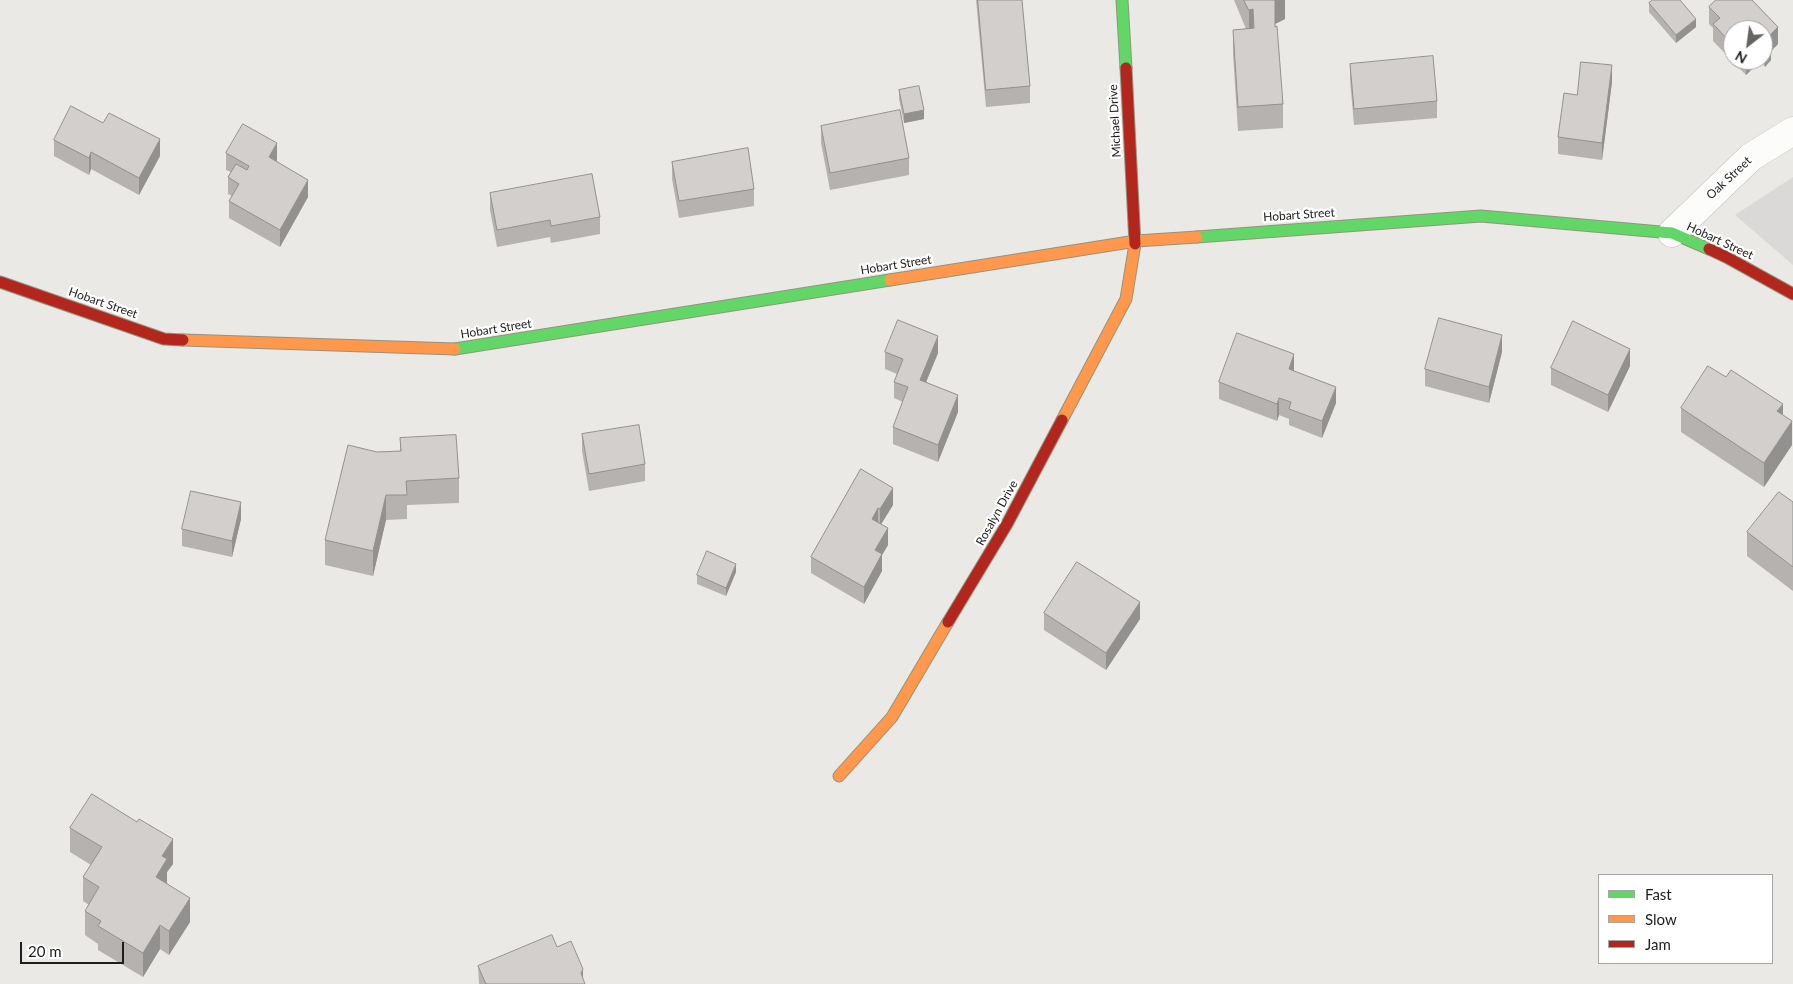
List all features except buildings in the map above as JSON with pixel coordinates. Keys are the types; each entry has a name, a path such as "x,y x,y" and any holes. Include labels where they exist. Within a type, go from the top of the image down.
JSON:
{"street":[{"name":"Michael Drive","path":"1122,0 1136,241"},
{"name":"Oak Street","path":"1672,233 1751,157 1793,131"},
{"name":"Hobart Street","path":"0,282 164,339 459,349 1136,241 1481,216 1672,233 1728,258 1793,294"},
{"name":"Rosalyn Drive","path":"839,776 892,717 1007,524 1126,299 1136,241"}],"shaded area":[{"path":"1793,177 1793,265 1735,215"}],"traffic: fast":[{"path":"1122,0 1126,68"},
{"path":"1197,237 1481,216 1672,233 1709,249"},
{"path":"455,349 890,280"}],"traffic: slow":[{"path":"890,280 1136,241 1197,237"},
{"path":"1062,420 1126,299 1135,244"},
{"path":"183,340 455,349"},
{"path":"839,776 892,717 948,622"}],"traffic: jam":[{"path":"1126,68 1135,244"},
{"path":"1709,249 1793,294"},
{"path":"0,282 164,339 183,340"},
{"path":"948,622 1007,524 1062,420"}]}
